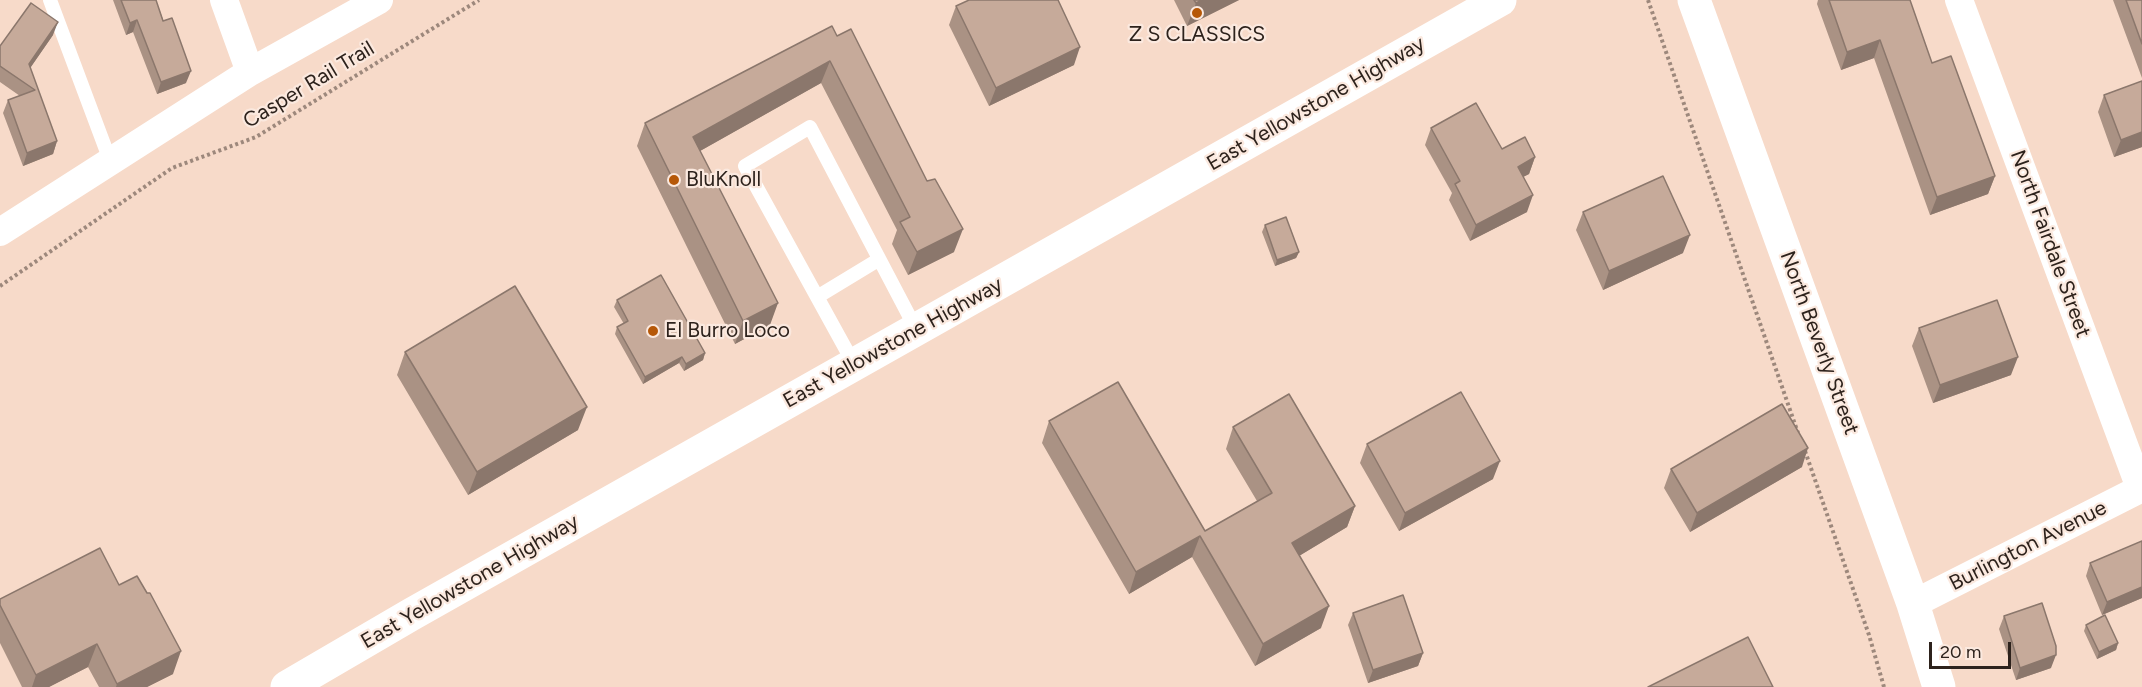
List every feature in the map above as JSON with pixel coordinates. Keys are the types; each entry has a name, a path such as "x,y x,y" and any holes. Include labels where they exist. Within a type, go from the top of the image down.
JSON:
{"main road":[{"name":"North Beverly Street","path":"1694,0 1913,604 1939,687"},
{"name":"East Yellowstone Highway","path":"287,687 412,614 917,330 1479,5"}],"street":[{"path":"224,0 250,72"},
{"path":"0,232 250,72 379,0"},
{"name":"North Fairdale Street","path":"1959,0 2141,488"},
{"name":"Burlington Avenue","path":"1913,604 2141,488"}],"lane":[{"path":"50,0 111,163"},
{"path":"854,364 745,166 810,127 878,260 917,330"},
{"path":"817,297 878,260"}],"path":[{"name":"Casper Rail Trail","path":"0,286 172,168 256,137 479,0"},
{"path":"1648,0 1799,435"},
{"path":"1803,446 1869,635 1884,687"}],"building":[{"path":"121,0 156,0 163,21 172,18 191,71 161,82 137,20 130,23"},
{"path":"969,0 1058,0 1080,47 996,88 956,6"},
{"path":"1829,0 1910,0 1932,63 1951,56 1995,176 1937,197 1880,40 1847,52"},
{"path":"2126,0 2142,0 2142,44"},
{"path":"31,3 58,22 29,64 57,141 27,153 8,100 35,90 0,66 0,46"},
{"path":"832,26 837,36 851,29 927,181 935,179 963,229 917,252 900,222 910,217 830,61 693,137 778,303 743,321 645,123"},
{"path":"2142,81 2142,132 2121,140 2104,95"},
{"path":"1476,103 1502,149 1525,137 1535,157 1518,167 1533,195 1476,225 1455,184 1460,181 1431,128"},
{"path":"1663,176 1690,235 1609,271 1583,212"},
{"path":"1286,217 1299,252 1277,260 1265,225"},
{"name":"El Burro Loco","path":"661,275 705,353 686,364 682,357 645,377 617,327 628,321 617,300"},
{"path":"515,286 587,407 477,472 405,352"},
{"path":"1997,300 2018,357 1940,385 1919,328"},
{"path":"1118,382 1205,531 1272,493 1233,427 1289,394 1355,506 1292,543 1329,606 1263,644 1200,536 1136,572 1049,421"},
{"path":"1461,392 1500,461 1405,513 1367,444"},
{"path":"1782,404 1808,448 1697,513 1671,469"},
{"path":"2142,541 2142,587 2107,602 2090,563"},
{"path":"100,548 119,585 137,576 147,593 150,593 181,651 117,684 97,644 36,675 0,605 0,599"},
{"path":"1403,595 1423,653 1373,670 1353,613"},
{"path":"2042,603 2056,646 2056,655 2020,668 2004,616"},
{"path":"2105,615 2118,643 2099,652 2086,625"},
{"path":"1748,637 1773,687 1648,687"}],"place":[{"name":"Z S CLASSICS","path":"1197,13"},
{"name":"BluKnoll","path":"674,180"},
{"name":"El Burro Loco","path":"653,331"}]}
